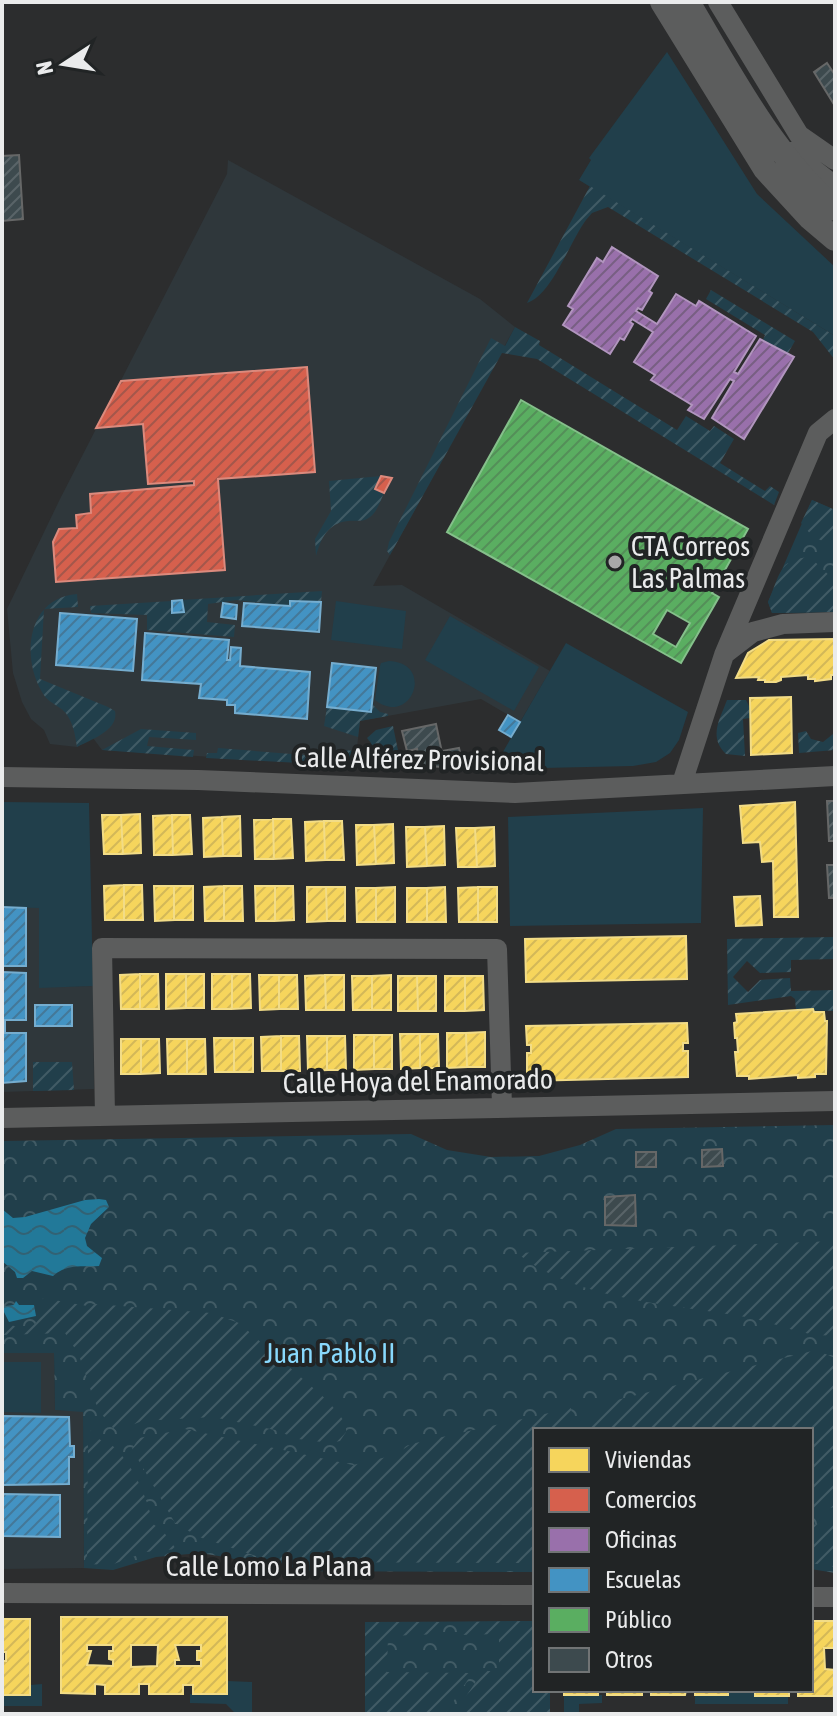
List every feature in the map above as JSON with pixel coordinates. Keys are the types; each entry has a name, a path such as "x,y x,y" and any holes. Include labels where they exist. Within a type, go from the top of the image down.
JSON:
{"street":[{"path":"662,2 765,169 809,217 835,239"},
{"path":"688,2 773,137 819,196 835,209"},
{"path":"718,2 799,135 835,160"},
{"path":"773,137 835,186"},
{"path":"682,783 724,655 818,433 835,419"},
{"path":"724,655 753,632 783,624 835,622"},
{"name":"Calle Alférez Provisional","path":"2,777 198,780 515,793 835,776"},
{"path":"105,1116 102,948 497,949 502,1106"},
{"name":"Calle Hoya del Enamorado","path":"2,1118 835,1101"},
{"name":"Calle Lomo La Plana","path":"2,1593 533,1595"},
{"path":"813,1597 835,1597"}],"shaded area":[{"path":"228,160 480,299 515,327 373,586 402,585 550,671 520,722 481,699 360,721 355,766 102,750 93,738 77,747 50,744 44,730 31,719 22,702 13,673 7,609 227,174"},
{"path":"2,854 40,854 39,987 93,986 94,1089 2,1092"},
{"path":"54,1352 55,1410 83,1411 84,1568 2,1569 2,1353"}],"green space":[{"path":"667,52 757,194 835,267 835,336 579,180 591,160 589,158"},
{"path":"590,186 835,336 835,360 813,332 608,207 592,213 586,220 545,290 527,303"},
{"path":"711,290 795,341 788,353 763,340 765,335 706,299"},
{"path":"515,327 677,430 686,416 710,431 714,426 734,439 720,463 765,491 770,486 779,492 774,505 537,359 502,353 390,555 387,551 389,542 491,338 505,346"},
{"path":"381,476 375,489 384,493 373,515 365,520 341,522 330,528 316,556 315,539 331,511 329,481"},
{"path":"812,500 835,510 835,612 772,613 768,602"},
{"path":"812,500 835,510 835,531 830,544 813,537 801,523"},
{"path":"810,557 835,581 835,612 772,613 768,602 782,570 792,561"},
{"path":"322,591 321,602 291,601 290,606 237,600 208,604 207,622 235,625 234,637 147,630 147,615 91,613 90,606 172,601 172,612 183,612 182,600"},
{"path":"77,594 78,607 45,609 60,598"},
{"path":"336,601 406,611 402,649 331,640"},
{"path":"44,611 40,679 115,711 109,729 77,747 70,720 44,695 35,678 31,647 33,631"},
{"path":"450,616 539,667 514,711 425,660"},
{"path":"566,643 688,712 679,740 670,753 656,762 633,766 493,769"},
{"path":"381,663 403,664 412,672 415,682 408,700 399,706 388,706 375,700"},
{"path":"727,700 746,700 749,706 750,718 743,719 745,756 726,754 718,741 717,728"},
{"path":"372,704 388,716 360,721 358,737 324,726 327,707 371,712"},
{"path":"835,717 835,750 799,753 798,733 806,731 811,739 823,742 833,734"},
{"path":"393,726 401,765 374,764 371,743 367,738 376,730"},
{"path":"141,729 196,733 196,740 149,737 147,746 194,750 193,757 102,750"},
{"path":"218,748 341,758 342,750 356,751 355,766 206,758 207,753 217,753"},
{"path":"2,802 89,803 93,986 39,988 39,908 2,907"},
{"path":"703,808 701,923 510,926 508,817"},
{"path":"835,937 835,959 791,960 791,972 760,973 747,961 733,977 748,992 760,980 790,978 791,991 835,990 835,1011 796,1010 795,999 791,996 728,1005 727,939"},
{"path":"33,1062 72,1062 74,1090 33,1091"},
{"name":"Juan Pablo II","path":"835,1125 835,1573 813,1569 813,1428 533,1428 533,1572 266,1571 231,1558 200,1553 156,1557 113,1570 84,1568 83,1412 55,1410 54,1353 2,1353 2,1141 411,1134 447,1150 491,1157 539,1156 580,1145 616,1129"},
{"path":"835,1241 835,1335 814,1334 751,1318 628,1299 568,1282 517,1253"},
{"path":"43,1298 87,1306 95,1304 211,1313 239,1323 328,1401 346,1424 346,1432 340,1441 330,1443 298,1439 275,1430 213,1417 142,1421 117,1431 102,1415 79,1357 65,1333 2,1335 2,1316 20,1328 30,1327 38,1320"},
{"path":"816,1350 835,1358 835,1507 813,1511 813,1428 583,1428 601,1404"},
{"path":"2,1362 41,1362 41,1413 2,1412"},
{"path":"571,1408 572,1417 566,1428 533,1428 533,1563 274,1562 199,1537 175,1523 132,1449 139,1438 185,1429 353,1465 395,1455 411,1444"},
{"path":"91,1430 113,1446 129,1465 144,1494 153,1524 163,1531 176,1549 146,1552 111,1565 87,1564 88,1444"},
{"path":"835,1521 835,1567 813,1563 813,1525"},
{"path":"533,1621 533,1692 550,1692 550,1714 365,1714 365,1622"},
{"path":"533,1621 533,1692 550,1692 550,1714 454,1714 483,1671 499,1671 499,1634 461,1635 461,1622"},
{"path":"365,1622 443,1622 442,1634 388,1636 387,1672 469,1673 469,1678 445,1714 365,1714"},
{"path":"227,1681 252,1682 252,1714 236,1714 226,1704 190,1703 190,1694 227,1694"},
{"path":"42,1684 42,1706 2,1706 2,1695 29,1695 30,1685"},
{"path":"728,1692 767,1692 788,1696 788,1704 695,1704 695,1695 728,1695"},
{"path":"564,1695 602,1695 602,1703 579,1704 579,1714 564,1714"}],"water":[{"path":"99,1199 106,1200 109,1207 91,1224 85,1238 87,1246 102,1258 99,1266 69,1267 53,1276 32,1271 23,1278 17,1278 15,1272 2,1261 2,1209 13,1218 25,1217"},
{"path":"16,1301 19,1305 34,1305 36,1316 9,1322 3,1310"}],"building: Viviendas":[{"path":"835,639 835,675 831,675 831,679 815,681 808,679 808,675 781,677 776,682 758,680 759,677 736,678 748,653 769,640"},
{"path":"791,697 792,753 751,755 750,698"},
{"path":"795,802 798,917 774,917 773,861 762,862 760,842 743,843 740,806"},
{"path":"140,814 141,853 123,854 121,815"},
{"path":"102,815 121,815 123,854 104,854"},
{"path":"172,815 173,855 154,855 153,816"},
{"path":"172,815 190,815 192,854 173,855"},
{"path":"240,816 241,856 223,856 222,817"},
{"path":"222,817 223,856 204,857 203,818"},
{"path":"273,819 291,819 293,858 274,859"},
{"path":"273,819 274,859 255,859 254,820"},
{"path":"324,821 342,821 344,860 325,860"},
{"path":"324,821 325,860 306,861 305,822"},
{"path":"393,824 394,863 376,864 374,825"},
{"path":"356,825 374,825 376,864 357,865"},
{"path":"444,826 445,865 427,866 425,827"},
{"path":"406,827 425,827 427,866 407,867"},
{"path":"494,827 495,866 477,867 475,828"},
{"path":"456,828 475,828 477,867 458,867"},
{"path":"124,885 124,920 105,920 104,886"},
{"path":"124,885 142,885 143,920 124,920"},
{"path":"154,886 174,886 174,920 155,921"},
{"path":"174,886 193,886 193,920 174,920"},
{"path":"224,886 224,921 205,921 204,887"},
{"path":"224,886 242,886 243,921 224,921"},
{"path":"255,886 275,886 275,921 256,921"},
{"path":"275,886 293,886 294,920 275,921"},
{"path":"307,887 326,887 327,921 307,922"},
{"path":"326,887 345,887 345,921 327,921"},
{"path":"395,887 395,922 376,922 376,888"},
{"path":"445,887 446,922 427,922 427,888"},
{"path":"478,887 497,887 497,922 478,922"},
{"path":"478,887 478,922 459,922 458,888"},
{"path":"356,888 376,888 376,922 357,922"},
{"path":"407,888 427,888 427,922 407,922"},
{"path":"760,896 762,925 736,926 734,897"},
{"path":"686,936 687,979 526,982 525,939"},
{"path":"140,974 140,1009 121,1009 120,975"},
{"path":"140,974 158,974 159,1009 140,1009"},
{"path":"166,974 186,974 186,1008 166,1009"},
{"path":"186,974 204,974 204,1008 186,1008"},
{"path":"212,974 232,974 232,1009 212,1009"},
{"path":"232,974 250,974 251,1008 232,1009"},
{"path":"259,975 279,975 279,1009 260,1010"},
{"path":"279,975 297,975 298,1009 279,1009"},
{"path":"325,975 326,1010 306,1010 305,976"},
{"path":"325,975 344,975 344,1010 326,1010"},
{"path":"391,975 391,1010 372,1010 372,976"},
{"path":"352,976 372,976 372,1010 353,1010"},
{"path":"398,976 417,976 418,1011 398,1011"},
{"path":"417,976 436,976 436,1011 418,1011"},
{"path":"445,976 465,976 465,1011 445,1011"},
{"path":"465,976 483,976 484,1010 465,1011"},
{"path":"813,1009 814,1012 824,1012 827,1021 826,1074 798,1078 798,1075 749,1079 749,1076 737,1076 736,1014"},
{"path":"687,1023 688,1043 683,1043 683,1051 688,1051 688,1077 527,1081 527,1053 531,1053 531,1045 527,1045 526,1026"},
{"path":"485,1032 485,1067 467,1067 466,1033"},
{"path":"447,1033 466,1033 467,1067 447,1068"},
{"path":"400,1034 420,1034 420,1068 401,1069"},
{"path":"420,1034 438,1034 439,1068 420,1068"},
{"path":"354,1035 374,1035 374,1069 354,1070"},
{"path":"374,1035 392,1035 392,1069 374,1069"},
{"path":"281,1036 281,1071 262,1071 261,1037"},
{"path":"281,1036 299,1036 300,1071 281,1071"},
{"path":"307,1036 327,1036 327,1070 308,1071"},
{"path":"327,1036 345,1036 346,1070 327,1070"},
{"path":"214,1038 234,1038 234,1072 215,1072"},
{"path":"234,1038 253,1038 253,1072 234,1072"},
{"path":"121,1039 141,1039 141,1074 121,1074"},
{"path":"141,1039 159,1039 160,1073 141,1074"},
{"path":"167,1039 187,1039 187,1074 168,1074"},
{"path":"187,1039 205,1039 206,1074 187,1074"},
{"path":"61,1617 227,1617 227,1694 193,1694 193,1685 183,1685 183,1694 149,1694 149,1684 139,1684 139,1694 105,1694 105,1685 95,1684 95,1694 61,1693","holes":["87,1645 113,1645 113,1651 109,1651 113,1666 87,1665 91,1651 87,1651","131,1645 158,1645 157,1666 131,1667","175,1645 201,1645 201,1651 197,1651 201,1666 175,1666 175,1660 179,1660"]},
{"path":"2,1619 30,1619 30,1695 2,1695 2,1661 6,1661 6,1652 2,1652"},
{"path":"813,1621 835,1621 835,1648 824,1648 825,1669 835,1670 833,1696 798,1696 798,1692 813,1692"},
{"path":"564,1692 598,1692 598,1695 564,1695"},
{"path":"607,1692 642,1692 642,1695 607,1695"},
{"path":"651,1692 686,1692 685,1695 651,1695"},
{"path":"695,1692 728,1692 728,1695 695,1695"},
{"path":"755,1692 789,1692 789,1696 755,1696"}],"building: Comercios":[{"path":"307,367 315,472 218,479 225,570 56,582 53,542 59,529 77,528 76,515 91,513 90,494 194,485 194,481 148,484 143,424 96,428 121,381"},
{"path":"381,476 392,478 384,493 375,489"}],"building: Oficinas":[{"path":"612,247 658,276 642,310 638,308 636,311 657,324 676,294 696,306 699,301 756,336 734,372 738,374 760,339 794,357 744,439 712,418 734,381 730,379 704,419 688,410 692,405 651,380 655,375 634,362 653,332 632,319 630,322 633,324 624,340 620,338 610,354 563,325 573,309 568,306 597,258 603,262"}],"building: Escuelas":[{"path":"182,600 184,612 172,613 172,601"},
{"path":"290,601 321,602 319,632 242,626 244,603 290,606"},
{"path":"223,603 237,605 236,619 221,617"},
{"path":"60,613 137,619 133,671 56,665"},
{"path":"145,633 229,640 227,660 230,660 231,647 241,648 240,666 310,672 307,719 235,713 235,705 227,705 227,700 199,698 201,684 142,680"},
{"path":"332,663 376,668 371,712 327,707"},
{"path":"508,715 520,722 511,737 499,730"},
{"path":"2,907 26,908 26,966 2,966"},
{"path":"2,972 26,973 26,1020 5,1020 5,1033 26,1033 26,1081 2,1083"},
{"path":"35,1005 72,1005 72,1026 35,1026"},
{"path":"2,1416 69,1417 70,1446 74,1446 74,1457 69,1457 69,1484 2,1485"},
{"path":"2,1494 60,1495 60,1537 3,1536"}],"building: Público":[{"name":"CTA Correos Las Palmas","path":"521,400 748,529 712,593 719,597 681,663 447,532","holes":["667,610 690,623 676,647 653,634"]}],"building: Otros":[{"path":"827,63 835,75 835,106 814,72"},
{"path":"19,155 23,219 2,221 2,156"},
{"path":"436,724 445,767 421,766 417,749 407,751 402,731"},
{"path":"459,748 462,761 494,761 496,764 493,769 445,767 442,751"},
{"path":"827,801 835,801 835,841 829,841"},
{"path":"827,865 835,865 835,898 829,898"},
{"path":"722,1149 723,1166 702,1167 702,1150"},
{"path":"636,1152 656,1152 656,1167 636,1167"},
{"path":"635,1195 636,1226 605,1225 605,1197"}],"place":[{"name":"CTA Correos Las Palmas","path":"615,562"}]}
